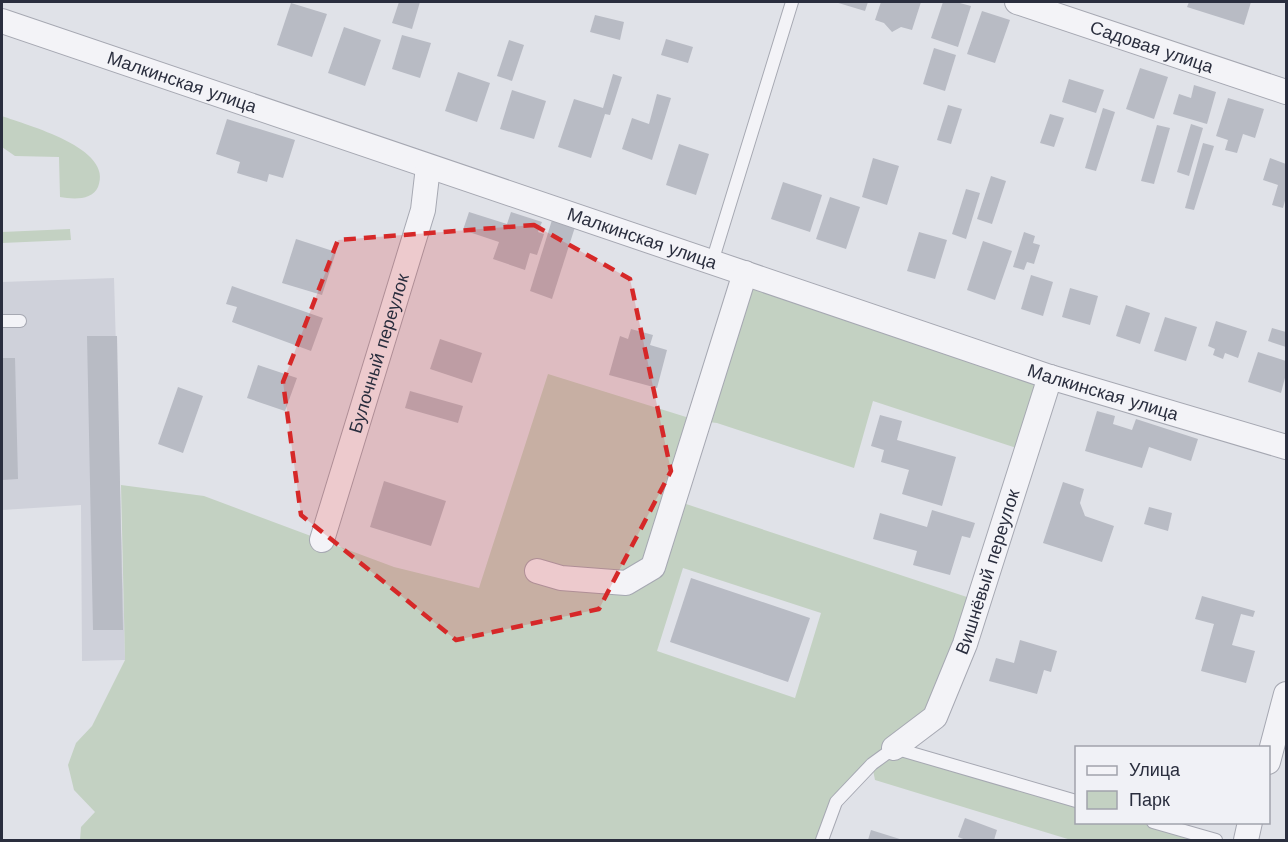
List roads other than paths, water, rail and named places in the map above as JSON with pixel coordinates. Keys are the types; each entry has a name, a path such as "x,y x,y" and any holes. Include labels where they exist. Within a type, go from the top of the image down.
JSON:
{"street":[{"name":"Садовая улица","path":"1017,2 1287,92"},
{"name":"Малкинская улица","path":"2,21 1050,377 1287,447"},
{"name":"Булочный переулок","path":"322,540 423,210 428,167"},
{"path":"537,571 561,578 626,583 653,567 745,273"},
{"name":"Вишнёвый переулок","path":"894,748 935,717 965,644 1050,377"},
{"path":"1270,758 1287,694"},
{"path":"1245,840 1249,824"}],"lane":[{"path":"712,262 792,2"},
{"path":"2,321 20,321"},
{"path":"822,840 836,802 872,764 894,748 1075,800"},
{"path":"1160,824 1216,840"}]}
